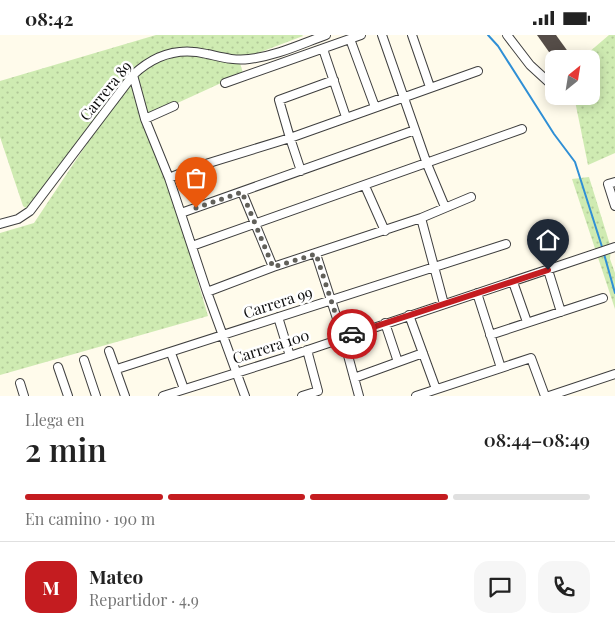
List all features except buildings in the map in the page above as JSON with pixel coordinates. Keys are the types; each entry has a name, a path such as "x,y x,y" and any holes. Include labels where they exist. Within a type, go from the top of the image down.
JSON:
{"street":[{"name":"Carrera 89","path":"0,224 18,219 30,211 133,75 154,59 166,53 181,50 238,60 266,57 326,35"},
{"path":"225,83 361,35"},
{"path":"382,35 427,164 445,207"},
{"path":"412,35 430,87"},
{"path":"507,35 530,65 545,79"},
{"path":"350,39 375,107"},
{"path":"323,49 346,117"},
{"path":"169,178 196,167 290,138 478,71"},
{"path":"133,75 145,119 169,178 207,293 246,396"},
{"path":"302,171 279,100 334,80"},
{"path":"145,119 174,106"},
{"path":"192,246 522,129"},
{"path":"181,213 415,130"},
{"path":"615,182 608,184 615,205"},
{"path":"365,186 385,231"},
{"path":"242,192 273,267"},
{"path":"207,293 273,267 385,231 471,197"},
{"path":"420,218 444,304"},
{"name":"Carrera 99","path":"117,369 506,244"},
{"name":"Carrera 100","path":"162,396 290,356 613,248"},
{"path":"316,254 343,337 359,396"},
{"path":"548,270 561,312"},
{"path":"512,281 527,322"},
{"path":"477,293 501,368"},
{"path":"490,335 603,298"},
{"path":"409,315 436,389"},
{"path":"278,317 290,356"},
{"path":"385,323 398,362"},
{"path":"302,396 318,391 307,350"},
{"path":"109,351 117,369 125,396"},
{"path":"171,353 184,389"},
{"path":"354,378 423,353"},
{"path":"417,396 531,359 544,396"},
{"path":"84,360 96,396"},
{"path":"58,367 68,396"},
{"path":"550,396 615,374"},
{"path":"20,383 24,396"}],"green space":[{"path":"156,35 303,36 239,60 243,73 149,116 208,316 0,375 0,233 34,223 120,94 30,211 23,206 0,137 0,81"},
{"path":"609,35 615,35 615,153 588,165 576,105 600,105 600,50 592,50"},
{"path":"589,177 611,248 610,259 615,273 615,309 572,179"}],"waterway":[{"path":"488,35 498,46 554,134 575,162 603,250"},
{"path":"604,254 615,293"}],"way so far":[{"path":"196,208 242,192 273,267 316,254 343,337 352,334"}],"route":[{"path":"352,334 548,270"}]}
